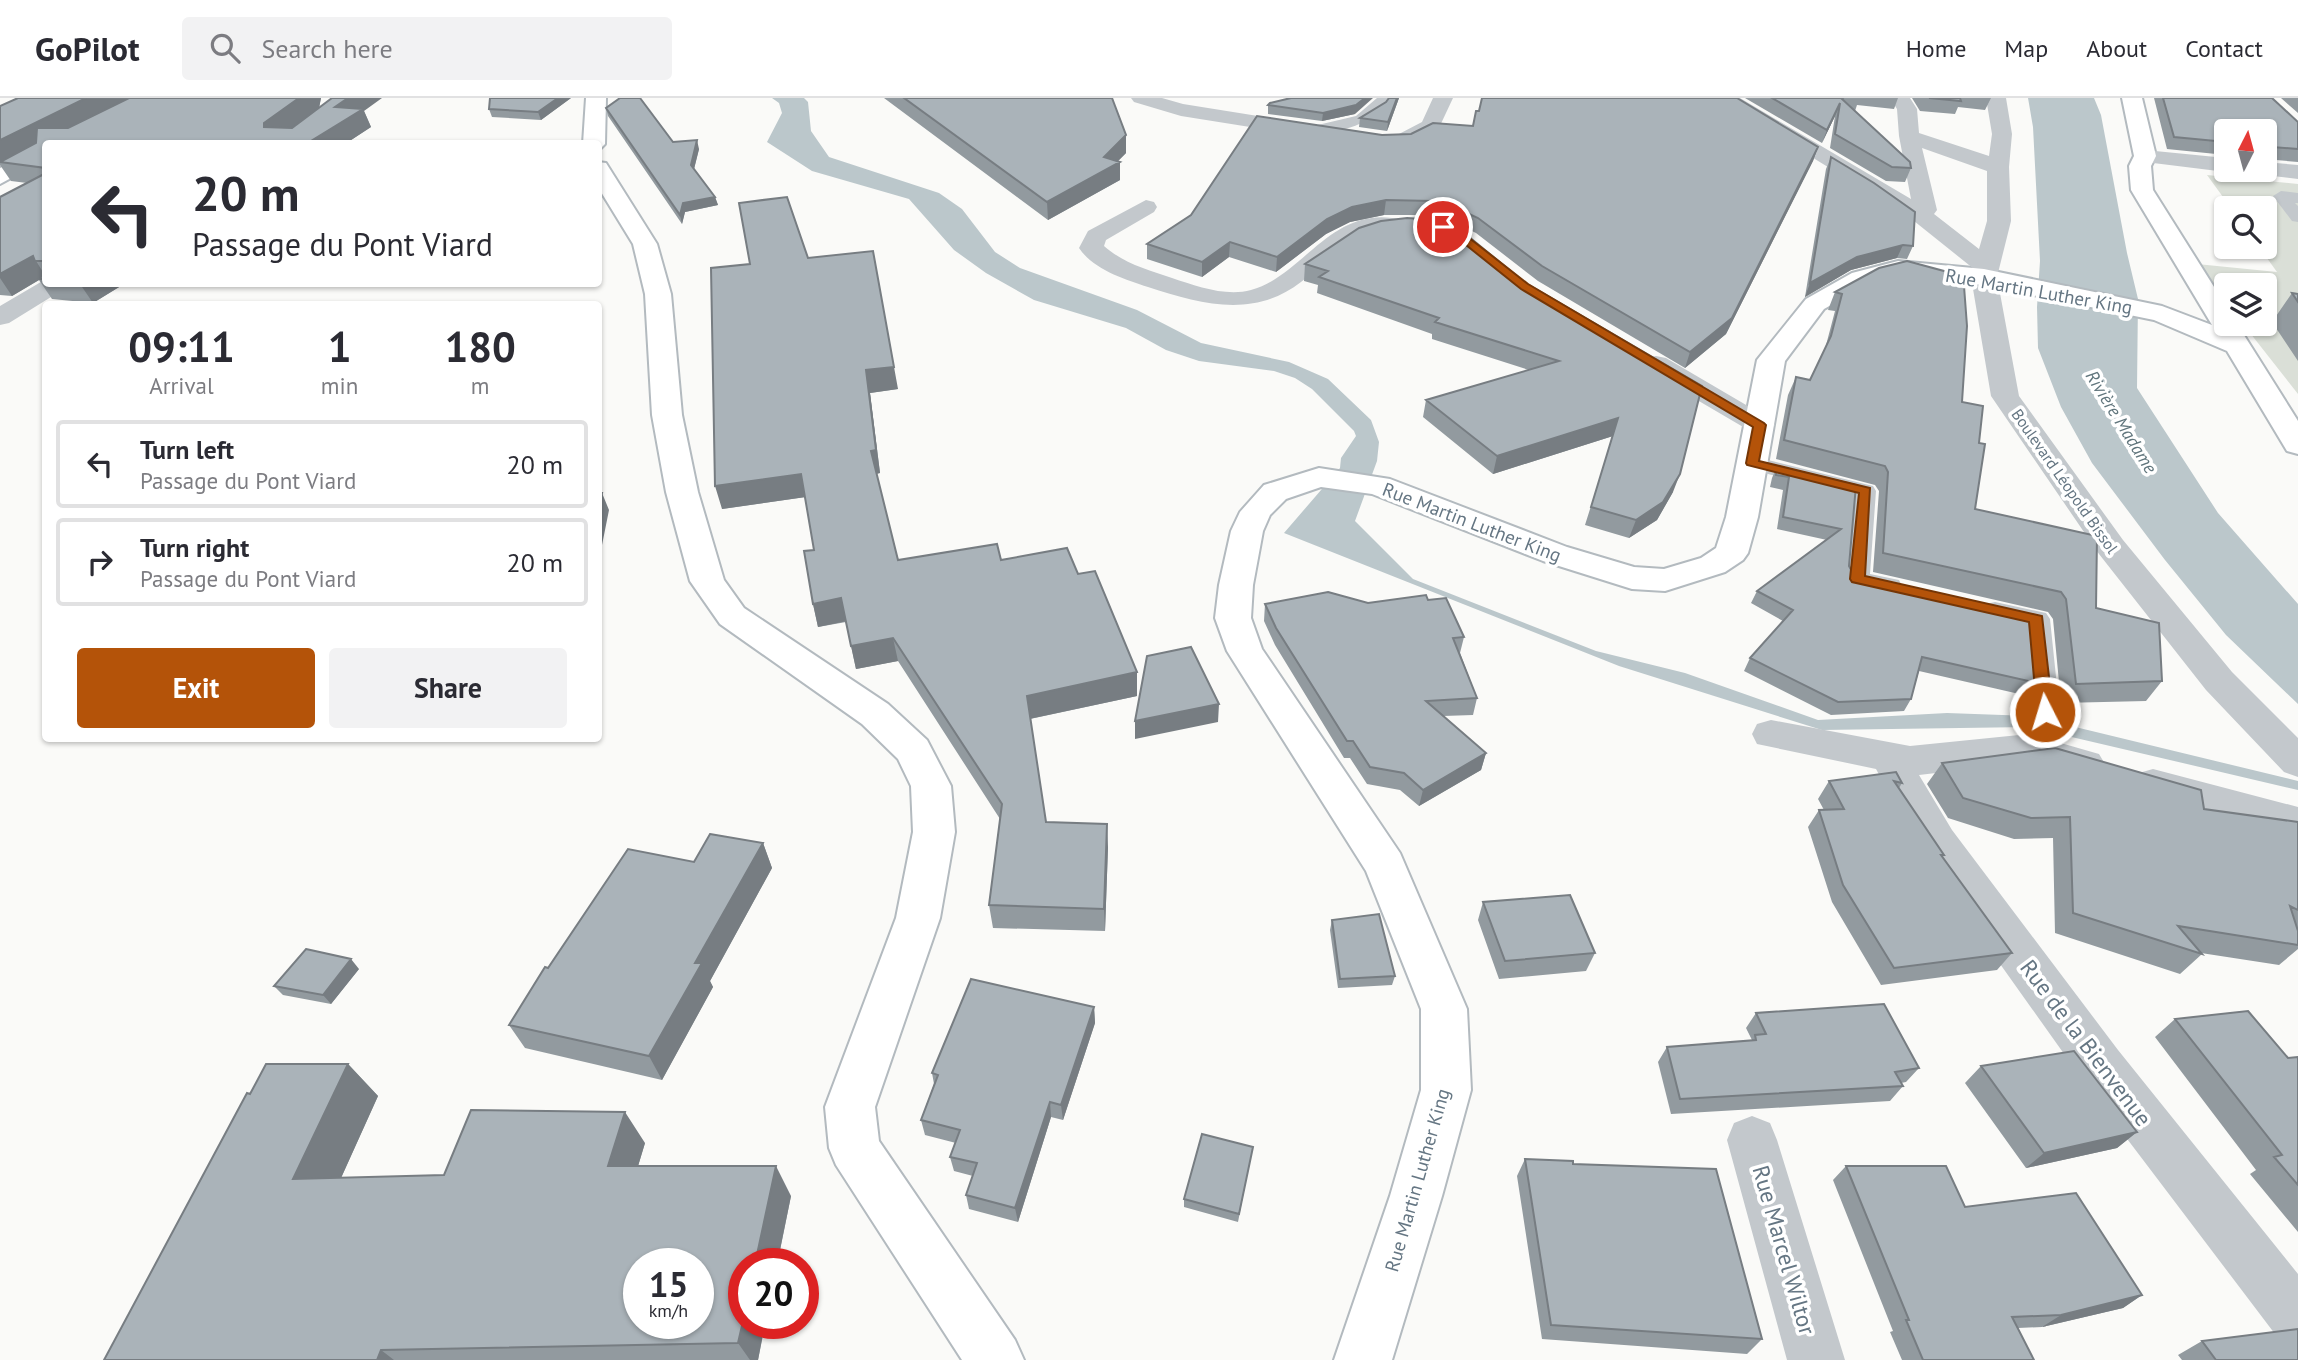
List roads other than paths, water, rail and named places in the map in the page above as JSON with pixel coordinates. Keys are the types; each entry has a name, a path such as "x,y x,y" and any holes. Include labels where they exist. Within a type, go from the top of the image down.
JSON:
{"main road":[{"path":"594,140 598,98"},
{"path":"2132,98 2145,156 2140,166 2142,190 2214,305"},
{"path":"0,177 42,152"},
{"path":"602,174 645,244 658,294 667,415 682,492 707,581 732,616 875,714 913,750 931,786 934,832 918,918 850,1107 854,1148 995,1360"},
{"name":"Rue Martin Luther King","path":"1363,1360 1416,1196 1446,1090 1444,1009 1385,865 1245,651 1233,618 1238,572 1247,531 1256,512 1275,492 1319,477 1379,486 1555,554 1632,578 1665,580 1713,565 1731,553 1742,517 1771,360 1815,304 1861,278 1898,268 1994,275 2162,314 2239,347"},
{"name":"Rue Martin Luther King","path":"2162,314 2214,307"},
{"path":"2232,336 2298,445"}],"street":[{"path":"1141,98 1181,110 1310,131 1402,141 1431,126 1443,98"},
{"path":"1726,98 1921,215 1994,275"},
{"path":"1900,98 1907,109 1909,136 1925,210 1921,215"},
{"name":"Boulevard Léopold Bissol","path":"1996,98 2002,134 1998,167 1999,221 1994,275 2005,396 2111,547 2219,681 2293,758"},
{"path":"1909,136 1998,167"},
{"path":"2145,156 2214,163"},
{"path":"2277,170 2298,172"},
{"path":"1146,207 1096,236 1091,248 1101,257 1131,273 1194,293 1233,299 1268,292 1344,238 1366,228 1415,226"},
{"path":"1921,215 1970,227 1999,221"},
{"path":"0,317 50,287"},
{"path":"1630,349 1759,425"},
{"path":"1771,733 1910,761 2029,748 2048,734 2298,823"},
{"name":"Rue de la Bienvenue","path":"1889,757 1937,842 2101,1066 2298,1318"},
{"name":"Rue Marcel Wiltor","path":"1752,1140 1816,1360"}],"lane":[{"path":"1310,131 1368,117 1384,98"},
{"path":"2298,198 2281,196 2298,217"},
{"path":"1752,463 1865,491 1857,579 1909,590"},
{"path":"1973,605 2036,619 2048,734"}],"water":[{"path":"772,98 804,98 808,102 811,131 829,157 939,193 962,209 995,252 1020,268 1137,310 1201,343 1289,362 1328,379 1371,420 1379,442 1377,461 1355,521 1413,579 1596,651 1685,673 1818,720 1947,713 2030,716 2298,781 2298,790 2029,727 1822,730 1619,666 1284,533 1340,468 1341,458 1356,436 1312,389 1295,378 1274,371 1199,361 1166,350 1126,328 1034,300 986,273 954,250 909,199 812,171 767,142 782,113 779,103"},
{"name":"Rivière Madame","path":"2028,98 2094,98 2101,115 2138,299 2137,388 2218,513 2298,604 2298,704 2226,635 2165,560 2092,463 2061,407 2038,348 2040,261 2033,127"}]}
